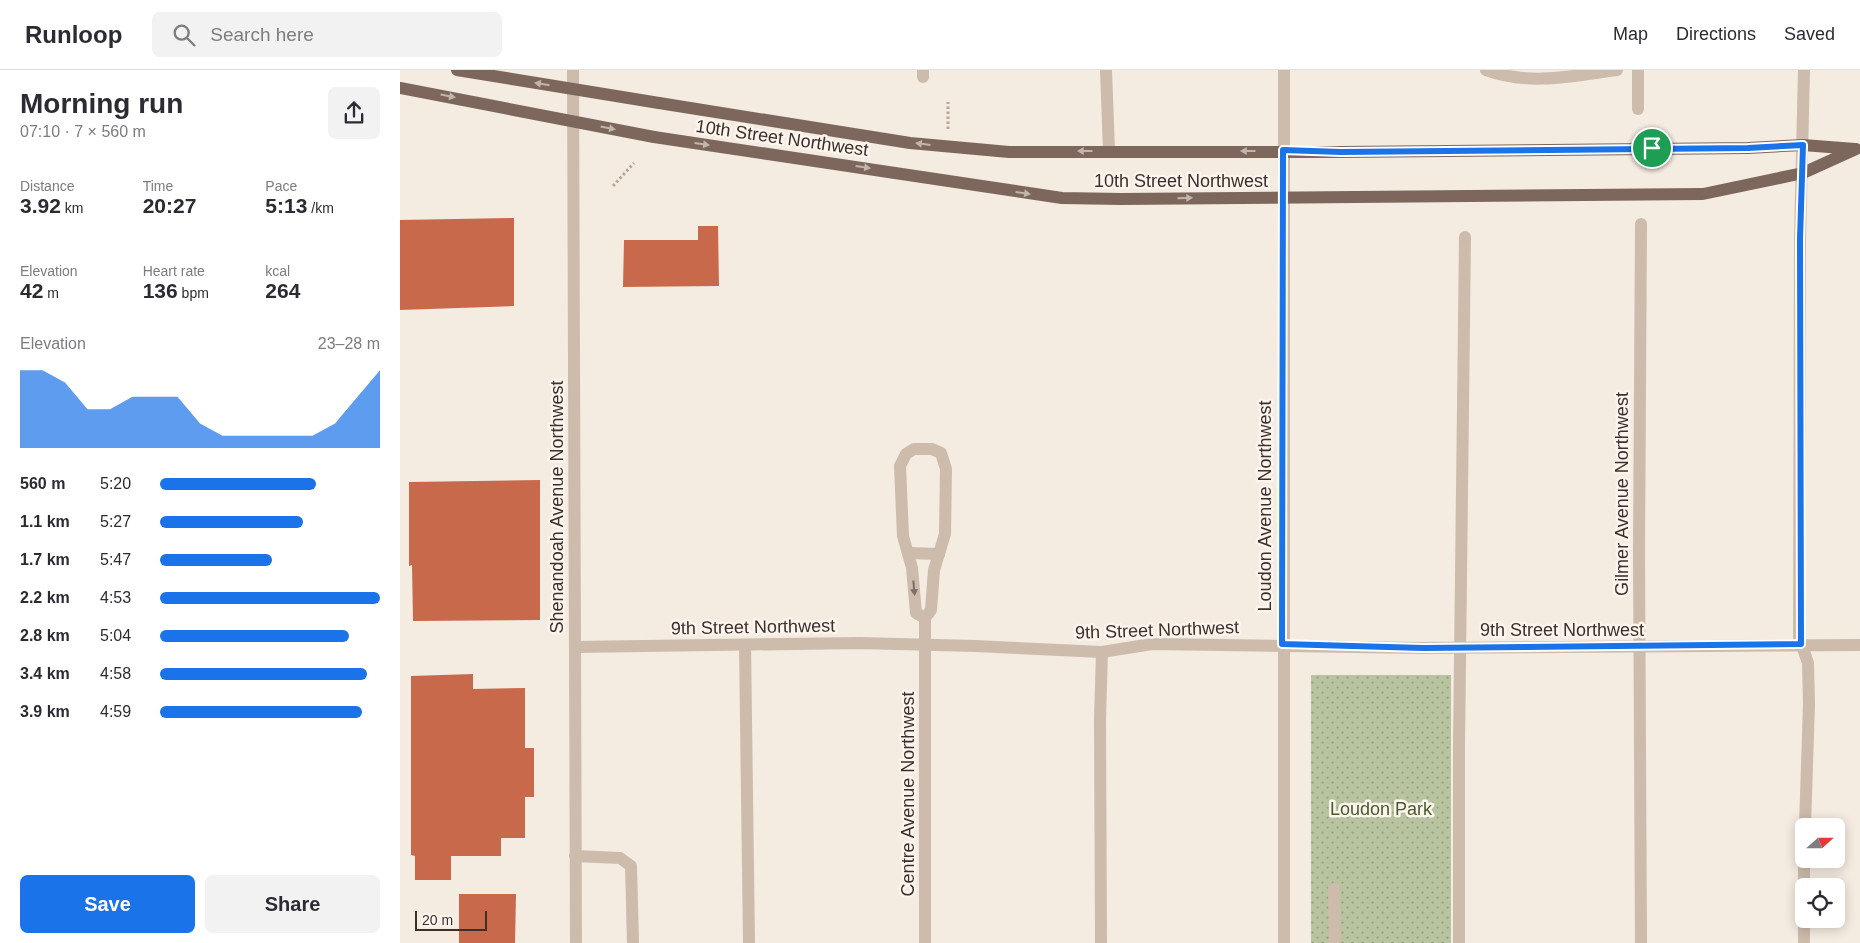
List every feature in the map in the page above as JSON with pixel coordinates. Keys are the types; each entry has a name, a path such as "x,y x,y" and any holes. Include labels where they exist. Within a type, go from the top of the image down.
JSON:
{"main road":[{"name":"10th Street Northwest","path":"457,70 948,147 1010,152 1283,150 1341,152 1748,148 1803,145 1858,149"},
{"name":"10th Street Northwest","path":"400,88 654,137 1062,198 1229,197 1284,199 1349,196 1703,194 1802,173 1858,149"}],"street":[{"name":"Shenandoah Avenue Northwest","path":"573,70 576,943"},
{"path":"1106,70 1109,151"},
{"name":"Loudon Avenue Northwest","path":"1284,70 1282,644 1284,943"},
{"path":"1486,70 1514,78 1543,80 1617,70"},
{"path":"1638,70 1638,109"},
{"path":"1804,70 1800,239 1801,644 1808,664 1809,704 1804,818"},
{"name":"Gilmer Avenue Northwest","path":"1641,224 1641,943"},
{"path":"1460,943 1460,648 1465,237"},
{"path":"914,449 932,449 941,453 946,469 945,534 939,554 934,570 931,610 925,618 916,613 908,553 903,536 900,466 906,454 914,449"},
{"path":"908,553 939,554"},
{"name":"Centre Avenue Northwest","path":"925,618 927,644 926,943"},
{"name":"9th Street Northwest","path":"575,647 927,644 1102,652 1152,644 1282,644 1460,648 1860,645"},
{"path":"745,645 749,943"},
{"path":"1101,943 1100,719 1102,652"},
{"path":"575,856 620,858 631,866 633,943"},
{"path":"1334,889 1335,943"},
{"path":"1804,928 1804,943"}],"path":[{"path":"948,102 948,129"},
{"path":"613,186 634,164"}],"green space":[{"name":"Loudon Park","path":"1311,675 1451,675 1451,943 1311,943"}],"building":[{"path":"514,218 514,306 400,310 400,220"},
{"path":"698,226 718,226 719,286 623,287 624,240 698,240"},
{"path":"540,480 540,620 413,621 412,565 409,566 409,482"},
{"path":"473,674 473,689 525,688 525,748 534,748 534,797 525,797 525,838 501,838 501,856 451,856 451,880 415,880 415,856 411,855 411,676"},
{"path":"459,894 516,894 515,943 459,943"}],"route":[{"path":"1803,145 1800,239 1799,637 1801,644 1423,648 1282,644 1283,150 1341,152 1652,148 1748,148 1803,145"}]}
